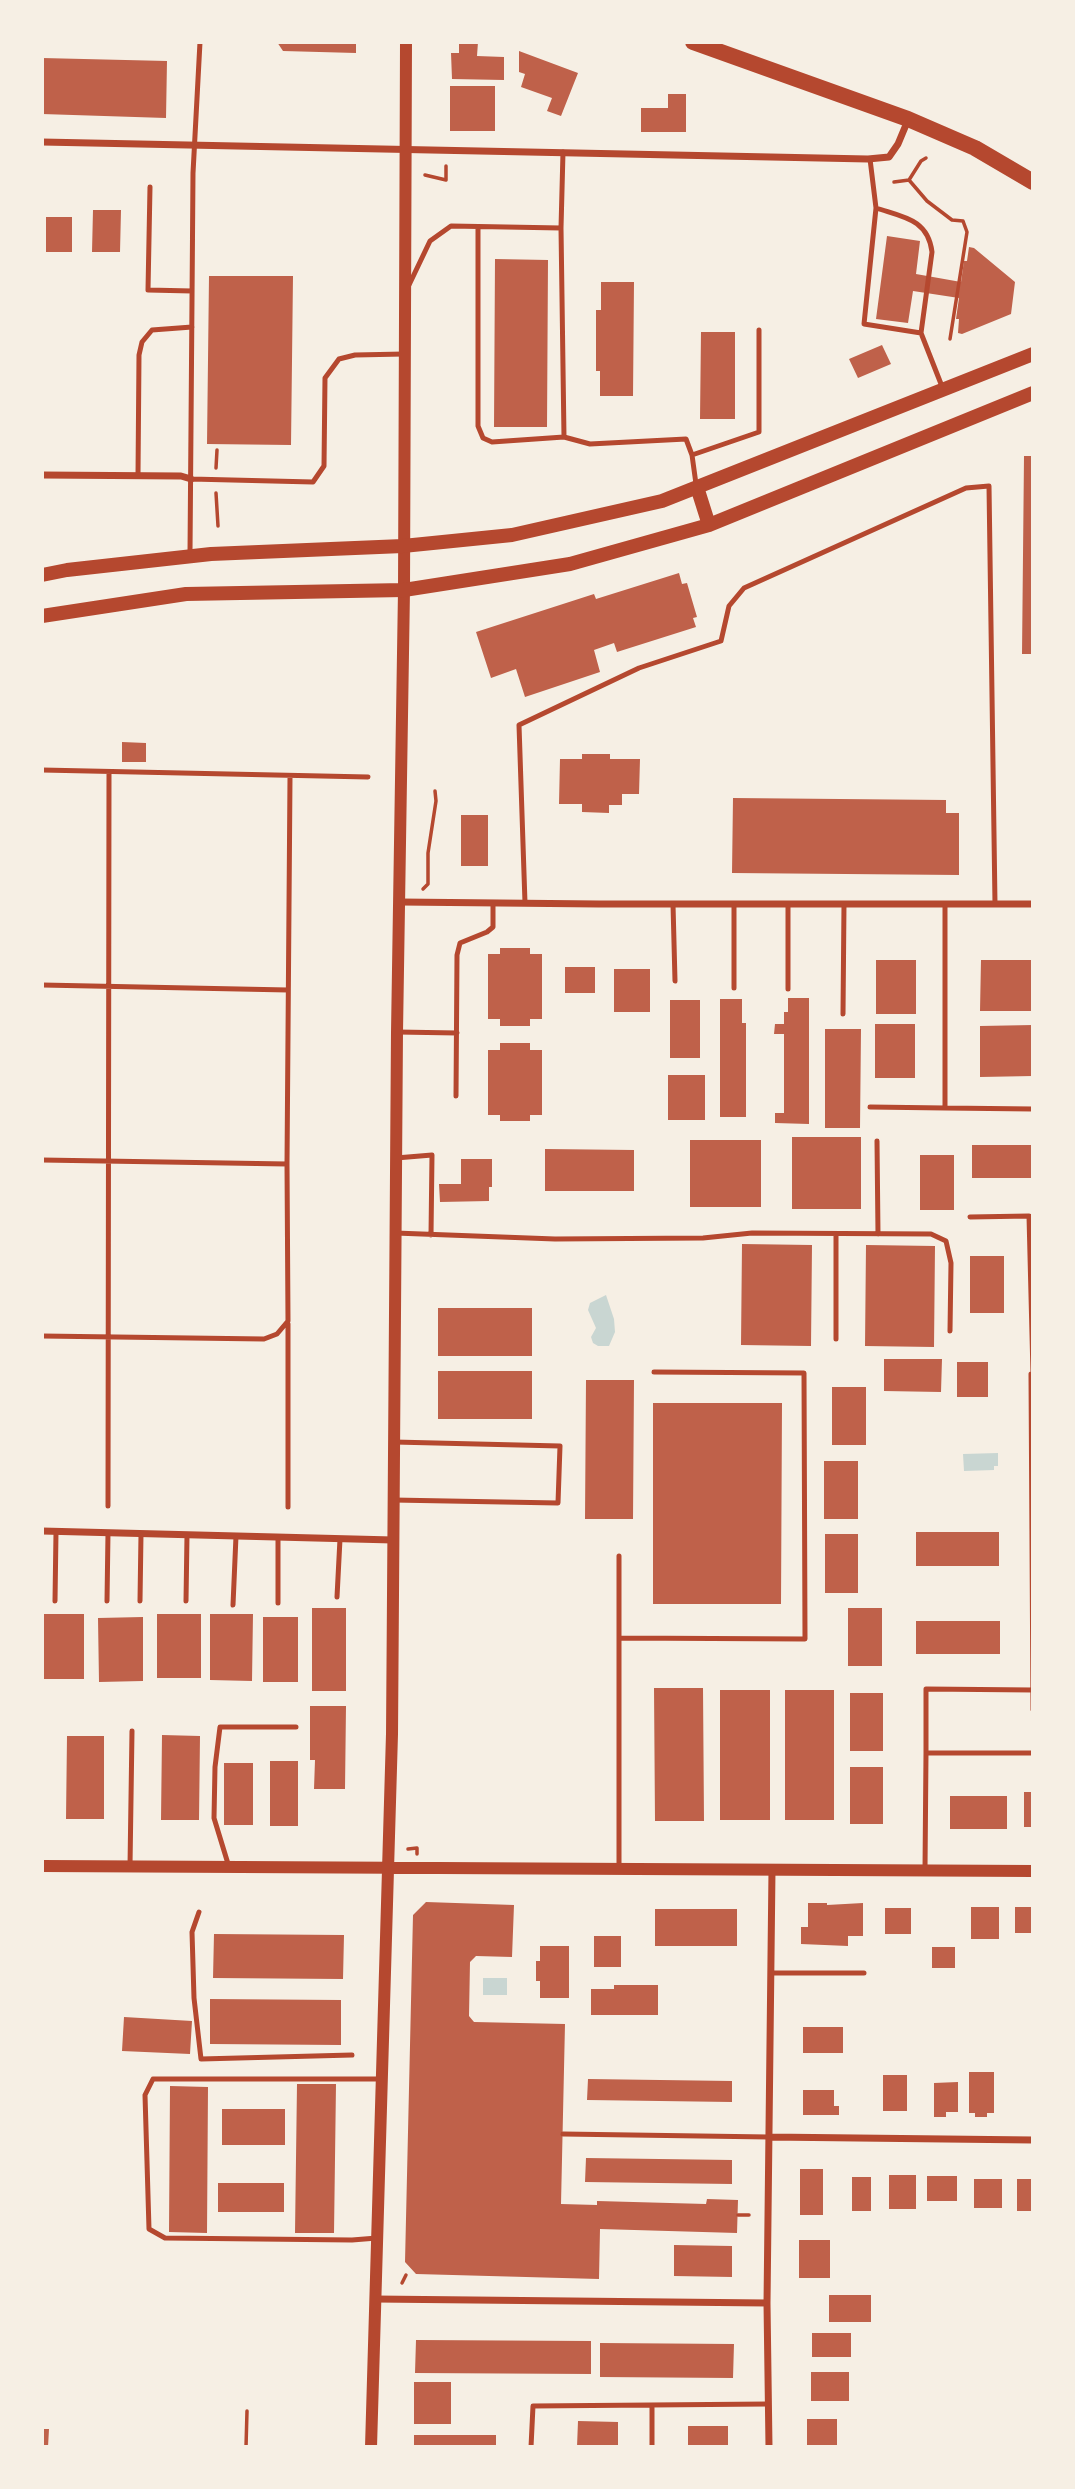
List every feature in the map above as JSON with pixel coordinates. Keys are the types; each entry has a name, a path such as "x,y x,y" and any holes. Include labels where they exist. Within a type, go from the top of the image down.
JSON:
{"main road":[{"path":"693,42 908,120 975,148 1033,182"},
{"path":"42,575 79,568 190,556 403,546 512,535 662,501 1033,354"},
{"path":"42,616 186,594 404,590 570,564 709,525 1033,393"},
{"path":"697,487 709,525"}],"street":[{"path":"371,2447 392,1734 397,1032 404,590 406,42"},
{"path":"42,142 870,159 889,157 908,120"},
{"path":"42,475 181,476 191,479"},
{"path":"400,902 1033,904"},
{"path":"42,1531 393,1540"},
{"path":"42,1866 1033,1871"},
{"path":"769,2447 767,2303 772,1870"},
{"path":"769,2137 1033,2140"},
{"path":"375,2299 767,2303"}],"lane":[{"path":"190,556 194,145 200,42"},
{"path":"563,152 561,228 564,437"},
{"path":"870,159 876,208 863,324 921,333"},
{"path":"150,187 148,290 192,291"},
{"path":"876,208 913,220 923,228 930,239 932,252 921,333 943,389"},
{"path":"405,295 430,241 451,226 561,228"},
{"path":"478,228 478,426 483,438 492,442 564,437 590,443 686,439 692,455 697,487"},
{"path":"138,475 139,355 142,342 152,330 192,327"},
{"path":"692,455 760,432 759,330"},
{"path":"191,479 313,482 324,466 325,378 339,359 355,355 404,354"},
{"path":"525,903 519,725 639,668 721,641 729,606 744,588 966,488 989,486 995,904"},
{"path":"42,770 368,777"},
{"path":"108,1506 109,772"},
{"path":"288,1507 290,777"},
{"path":"456,1096 457,955 460,943 493,927 493,903"},
{"path":"673,904 675,981"},
{"path":"734,904 734,988"},
{"path":"788,904 788,989"},
{"path":"843,1014 844,904"},
{"path":"945,904 945,1108"},
{"path":"42,985 288,990"},
{"path":"397,1032 457,1033"},
{"path":"870,1107 1033,1109"},
{"path":"877,1141 878,1234"},
{"path":"396,1158 432,1155 431,1234"},
{"path":"42,1160 287,1164"},
{"path":"970,1217 1029,1216 1033,1710"},
{"path":"396,1233 568,1239 703,1238 752,1233 931,1234 946,1241 951,1263 950,1331"},
{"path":"836,1234 836,1339"},
{"path":"42,1336 264,1339 277,1335 288,1321"},
{"path":"619,1638 806,1639 804,1373 654,1372"},
{"path":"393,1500 558,1503 560,1446 394,1442"},
{"path":"55,1601 56,1532"},
{"path":"107,1601 108,1533"},
{"path":"140,1601 141,1534"},
{"path":"186,1601 187,1535"},
{"path":"233,1605 236,1536"},
{"path":"278,1537 278,1603"},
{"path":"337,1597 340,1539"},
{"path":"619,1556 619,1868"},
{"path":"925,1869 926,1689 1033,1690"},
{"path":"229,1867 214,1818 215,1767 220,1727 296,1727"},
{"path":"130,1866 132,1731"},
{"path":"926,1753 1033,1754"},
{"path":"199,1912 192,1932 194,1998 201,2059 352,2055"},
{"path":"771,1973 864,1973"},
{"path":"377,2238 165,2238 149,2229 145,2095 153,2079 382,2079"},
{"path":"563,2134 769,2137"},
{"path":"531,2447 533,2406 768,2404"},
{"path":"652,2405 652,2447"}],"path":[{"path":"909,180 921,161 926,158"},
{"path":"425,175 446,180 446,166"},
{"path":"894,182 909,180"},
{"path":"909,180 927,201 951,220 962,221 967,232 950,339"},
{"path":"216,468 217,450"},
{"path":"216,493 218,526"},
{"path":"423,889 428,884 428,853 436,801 435,791"},
{"path":"408,1849 416,1848"},
{"path":"738,2215 749,2215"},
{"path":"402,2283 406,2275"},
{"path":"246,2447 247,2411"}],"shaded area":[{"path":"606,1295 614,1319 615,1332 609,1346 598,1346 593,1343 591,1337 596,1328 588,1310 590,1303"},
{"path":"998,1453 998,1466 994,1466 994,1470 964,1471 963,1454"},
{"path":"483,1978 507,1978 507,1995 483,1995"}],"building":[{"path":"277,42 356,42 356,53 283,51"},
{"path":"459,42 478,42 477,56 504,57 504,80 452,79 451,53 459,53"},
{"path":"519,51 578,73 561,116 547,111 552,98 521,87 525,74 519,72"},
{"path":"42,58 167,61 166,118 42,114"},
{"path":"450,86 495,86 495,131 450,131"},
{"path":"668,94 686,94 686,132 641,132 641,108 668,108"},
{"path":"93,210 121,210 120,252 92,252"},
{"path":"46,217 72,217 72,252 46,252"},
{"path":"887,236 920,241 916,274 961,282 969,247 974,248 1015,282 1011,314 962,334 958,333 959,319 956,319 959,298 913,291 908,323 876,319"},
{"path":"495,259 548,260 547,427 494,427"},
{"path":"209,276 293,276 291,445 207,444"},
{"path":"601,282 634,282 633,396 600,396 600,371 596,371 596,310 601,310"},
{"path":"701,332 735,332 735,419 700,419"},
{"path":"882,345 891,364 858,378 849,359"},
{"path":"1024,456 1033,456 1033,654 1022,654"},
{"path":"679,573 682,584 687,583 697,617 693,618 696,627 617,652 614,643 594,650 600,672 525,697 516,669 491,678 476,632 594,594 596,599"},
{"path":"122,742 146,743 146,762 122,762"},
{"path":"582,754 610,754 610,759 640,759 639,794 622,794 622,805 609,805 609,813 582,812 582,804 559,804 560,759 582,759"},
{"path":"733,798 946,800 946,813 959,813 959,875 732,873"},
{"path":"461,815 488,815 488,866 461,866"},
{"path":"500,948 530,948 530,954 542,954 542,1019 530,1019 530,1026 500,1026 500,1019 488,1019 488,954 500,954"},
{"path":"876,960 916,960 916,1014 876,1014"},
{"path":"981,960 1033,960 1033,1011 980,1011"},
{"path":"565,967 595,967 595,993 565,993"},
{"path":"614,969 650,969 650,1012 614,1012"},
{"path":"788,998 809,998 809,1124 775,1123 775,1113 784,1113 784,1034 774,1034 775,1024 784,1024 784,1012 788,1012"},
{"path":"720,999 742,999 742,1023 746,1023 746,1117 720,1117"},
{"path":"670,1000 700,1000 700,1058 670,1058"},
{"path":"875,1024 915,1024 915,1078 875,1078"},
{"path":"1033,1025 1033,1076 980,1077 980,1026"},
{"path":"825,1029 861,1029 860,1128 825,1128"},
{"path":"500,1043 530,1043 530,1050 542,1050 542,1115 530,1115 530,1121 500,1121 500,1115 488,1115 488,1050 500,1050"},
{"path":"668,1075 705,1075 705,1120 668,1120"},
{"path":"792,1137 861,1137 861,1209 792,1209"},
{"path":"690,1140 761,1140 761,1207 690,1207"},
{"path":"972,1145 1031,1145 1031,1178 972,1178"},
{"path":"545,1149 634,1150 634,1191 545,1191"},
{"path":"920,1155 954,1155 954,1210 920,1210"},
{"path":"461,1159 492,1159 489,1201 440,1202 439,1184 461,1184"},
{"path":"742,1244 812,1245 811,1346 741,1345"},
{"path":"866,1245 935,1246 934,1347 865,1346"},
{"path":"970,1256 1004,1256 1004,1313 970,1313"},
{"path":"438,1308 532,1308 532,1356 438,1356"},
{"path":"884,1359 942,1359 941,1392 884,1391"},
{"path":"957,1362 988,1362 988,1397 957,1397"},
{"path":"438,1371 532,1371 532,1419 438,1419"},
{"path":"586,1380 634,1380 633,1519 585,1519"},
{"path":"832,1387 866,1387 866,1445 832,1445"},
{"path":"653,1403 782,1403 781,1604 653,1604"},
{"path":"824,1461 858,1461 858,1519 824,1519"},
{"path":"916,1532 999,1532 999,1566 916,1566"},
{"path":"825,1534 858,1534 858,1593 825,1593"},
{"path":"312,1608 346,1608 346,1691 312,1691"},
{"path":"848,1608 882,1608 882,1666 848,1666"},
{"path":"42,1614 84,1614 84,1679 42,1679"},
{"path":"157,1614 201,1614 201,1678 157,1678"},
{"path":"210,1614 253,1614 252,1681 210,1680"},
{"path":"143,1617 143,1681 99,1682 98,1618"},
{"path":"263,1617 298,1617 298,1682 263,1682"},
{"path":"916,1621 1000,1621 1000,1654 916,1654"},
{"path":"654,1688 703,1688 704,1821 655,1821"},
{"path":"720,1690 770,1690 770,1820 720,1820"},
{"path":"785,1690 834,1690 834,1820 785,1820"},
{"path":"850,1693 883,1693 883,1751 850,1751"},
{"path":"310,1706 346,1706 345,1789 314,1789 315,1760 310,1760"},
{"path":"162,1735 200,1736 199,1820 161,1820"},
{"path":"67,1736 104,1736 104,1819 66,1819"},
{"path":"270,1761 298,1761 298,1826 270,1826"},
{"path":"224,1763 253,1763 253,1825 224,1825"},
{"path":"850,1767 883,1767 883,1824 850,1824"},
{"path":"1024,1792 1033,1792 1033,1827 1024,1827"},
{"path":"950,1796 1007,1796 1007,1829 950,1829"},
{"path":"426,1902 514,1905 512,1957 476,1956 470,1962 469,2016 474,2022 565,2024 561,2204 597,2205 597,2201 706,2204 707,2199 738,2200 737,2233 600,2229 599,2279 416,2274 405,2262 413,1915"},
{"path":"808,1903 863,1903 863,1936 848,1936 848,1946 801,1944 801,1927 808,1927"},
{"path":"971,1907 999,1907 999,1939 971,1939"},
{"path":"1015,1907 1033,1907 1033,1933 1015,1933"},
{"path":"885,1908 911,1908 911,1934 885,1934"},
{"path":"655,1909 737,1909 737,1946 655,1946"},
{"path":"214,1934 344,1935 343,1979 213,1978"},
{"path":"594,1936 621,1936 621,1967 594,1967"},
{"path":"540,1946 569,1946 569,1998 540,1998 540,1981 536,1981 536,1961 540,1961"},
{"path":"932,1947 955,1947 955,1968 932,1968"},
{"path":"614,1985 658,1985 658,2015 591,2015 591,1989 614,1989"},
{"path":"210,1999 341,2000 341,2045 210,2044"},
{"path":"124,2017 192,2021 190,2054 122,2051"},
{"path":"803,2027 843,2027 843,2053 803,2053"},
{"path":"969,2072 994,2072 994,2113 987,2113 987,2117 975,2117 975,2113 969,2113"},
{"path":"883,2075 907,2075 907,2111 883,2111"},
{"path":"588,2079 732,2081 732,2102 587,2100"},
{"path":"958,2082 958,2112 946,2112 946,2117 934,2117 934,2083"},
{"path":"297,2084 336,2084 334,2233 295,2233"},
{"path":"170,2086 208,2087 207,2233 169,2232"},
{"path":"803,2090 834,2090 834,2106 839,2106 839,2115 803,2115"},
{"path":"222,2109 285,2109 285,2145 222,2145"},
{"path":"586,2158 732,2160 732,2184 585,2182"},
{"path":"800,2169 823,2169 823,2215 800,2215"},
{"path":"889,2175 916,2175 916,2209 889,2209"},
{"path":"927,2176 957,2176 957,2201 927,2201"},
{"path":"852,2177 871,2177 871,2211 852,2211"},
{"path":"974,2179 1002,2179 1002,2208 974,2208"},
{"path":"1017,2179 1033,2179 1033,2211 1017,2211"},
{"path":"218,2183 284,2183 284,2212 218,2212"},
{"path":"799,2240 830,2240 830,2278 799,2278"},
{"path":"674,2245 732,2246 732,2277 674,2276"},
{"path":"829,2295 871,2295 871,2322 829,2322"},
{"path":"812,2333 851,2333 851,2357 812,2357"},
{"path":"416,2340 591,2341 591,2374 415,2373"},
{"path":"600,2343 734,2344 733,2378 600,2377"},
{"path":"811,2372 849,2372 849,2401 811,2401"},
{"path":"414,2382 451,2382 451,2424 414,2424"},
{"path":"807,2419 837,2419 837,2447 807,2447"},
{"path":"578,2421 618,2422 618,2447 577,2447"},
{"path":"688,2426 728,2426 728,2447 688,2447"},
{"path":"42,2429 49,2429 48,2447 42,2447"},
{"path":"414,2435 496,2435 496,2447 414,2447"}]}
